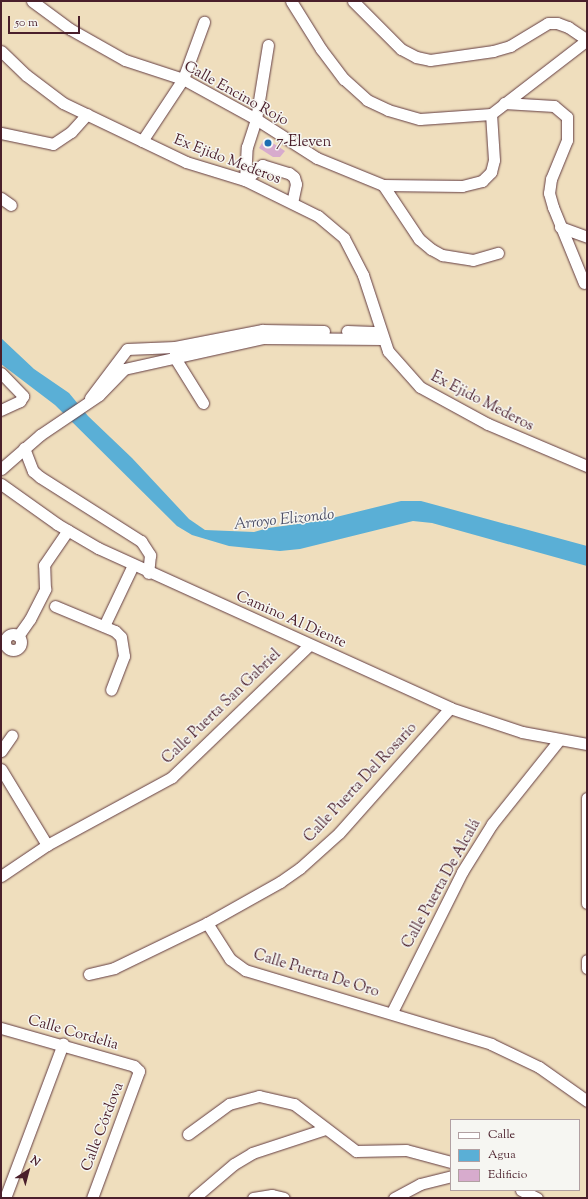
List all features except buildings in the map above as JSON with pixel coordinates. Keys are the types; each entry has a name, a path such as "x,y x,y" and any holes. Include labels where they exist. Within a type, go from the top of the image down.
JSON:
{"street":[{"name":"Calle Encino Rojo","path":"32,1 70,29 125,60 183,79 256,119 317,158 383,185 462,186 482,181 491,172 494,160 491,114"},
{"path":"292,1 321,48 344,79 368,100 406,117 420,119 491,114 587,40 568,27 557,23 548,23 510,46 493,51 430,60 416,57 401,49 353,1"},
{"path":"142,142 183,79 204,22"},
{"path":"245,180 247,147 256,119 268,45"},
{"name":"Ex Ejido Mederos","path":"1,50 26,75 63,103 186,162 245,180 318,216 344,238 363,274 388,351 404,373 420,387 488,424 587,466"},
{"path":"504,103 554,106 567,117 567,140 551,179 550,193 560,227 584,283"},
{"path":"1,134 53,144 71,132 86,114"},
{"path":"245,180 262,165 289,173 294,177 296,184 292,203"},
{"path":"383,185 419,239 442,256 459,259 487,258 498,253"},
{"path":"1,198 11,205"},
{"path":"560,227 587,237"},
{"path":"1,469 24,448 53,426 88,400 99,395 124,369 147,363 175,352 288,333 382,335"},
{"path":"88,400 127,349 147,347 175,352"},
{"path":"147,347 147,363"},
{"path":"175,352 202,403"},
{"path":"118,360 124,369"},
{"path":"1,373 23,396 20,401 1,410"},
{"path":"24,448 30,466 40,477 141,541 150,555 148,573"},
{"name":"Camino Al Diente","path":"1,484 68,530 133,566 450,708 522,732 587,744"},
{"path":"18,636 30,619 45,589 44,564 68,530"},
{"path":"104,626 133,566"},
{"path":"56,606 116,631 125,645 124,656 111,690"},
{"name":"Calle Puerta San Gabriel","path":"1,876 47,845 172,777 309,645"},
{"name":"Calle Puerta Del Rosario","path":"89,974 114,968 207,923 280,882 318,853 339,833 450,708"},
{"path":"1,751 12,735"},
{"name":"Calle Puerta De Alcalá","path":"392,1012 462,872 492,824 559,740"},
{"path":"1,769 47,845"},
{"path":"587,798 587,903"},
{"name":"Calle Puerta De Oro","path":"207,923 230,959 245,970 392,1012 491,1044 518,1055 587,1101"},
{"path":"587,960 587,968"},
{"name":"Calle Cordelia","path":"1,1028 63,1044 137,1068"},
{"path":"5,1198 63,1044"},
{"name":"Calle Córdova","path":"92,1198 139,1074 137,1068"},
{"path":"188,1134 229,1104 259,1096 294,1104 356,1151 406,1150 450,1162"},
{"path":"194,1198 234,1164 252,1153 325,1129"},
{"path":"394,1198 420,1184 450,1176"},
{"path":"523,1191 537,1198"},
{"path":"253,1198 272,1195 284,1198"}],"water":[{"path":"1,338 34,369 69,393 88,416 132,458 189,519 205,530 254,532 268,528 320,521 401,501 421,501 587,546 587,566 432,523 413,521 300,549 280,551 229,546 192,535 177,526 55,405 1,364"}],"place":[{"name":"7-Eleven","path":"268,143"}],"water label":[{"name":"Arroyo Elizondo","path":"284,521"}]}
